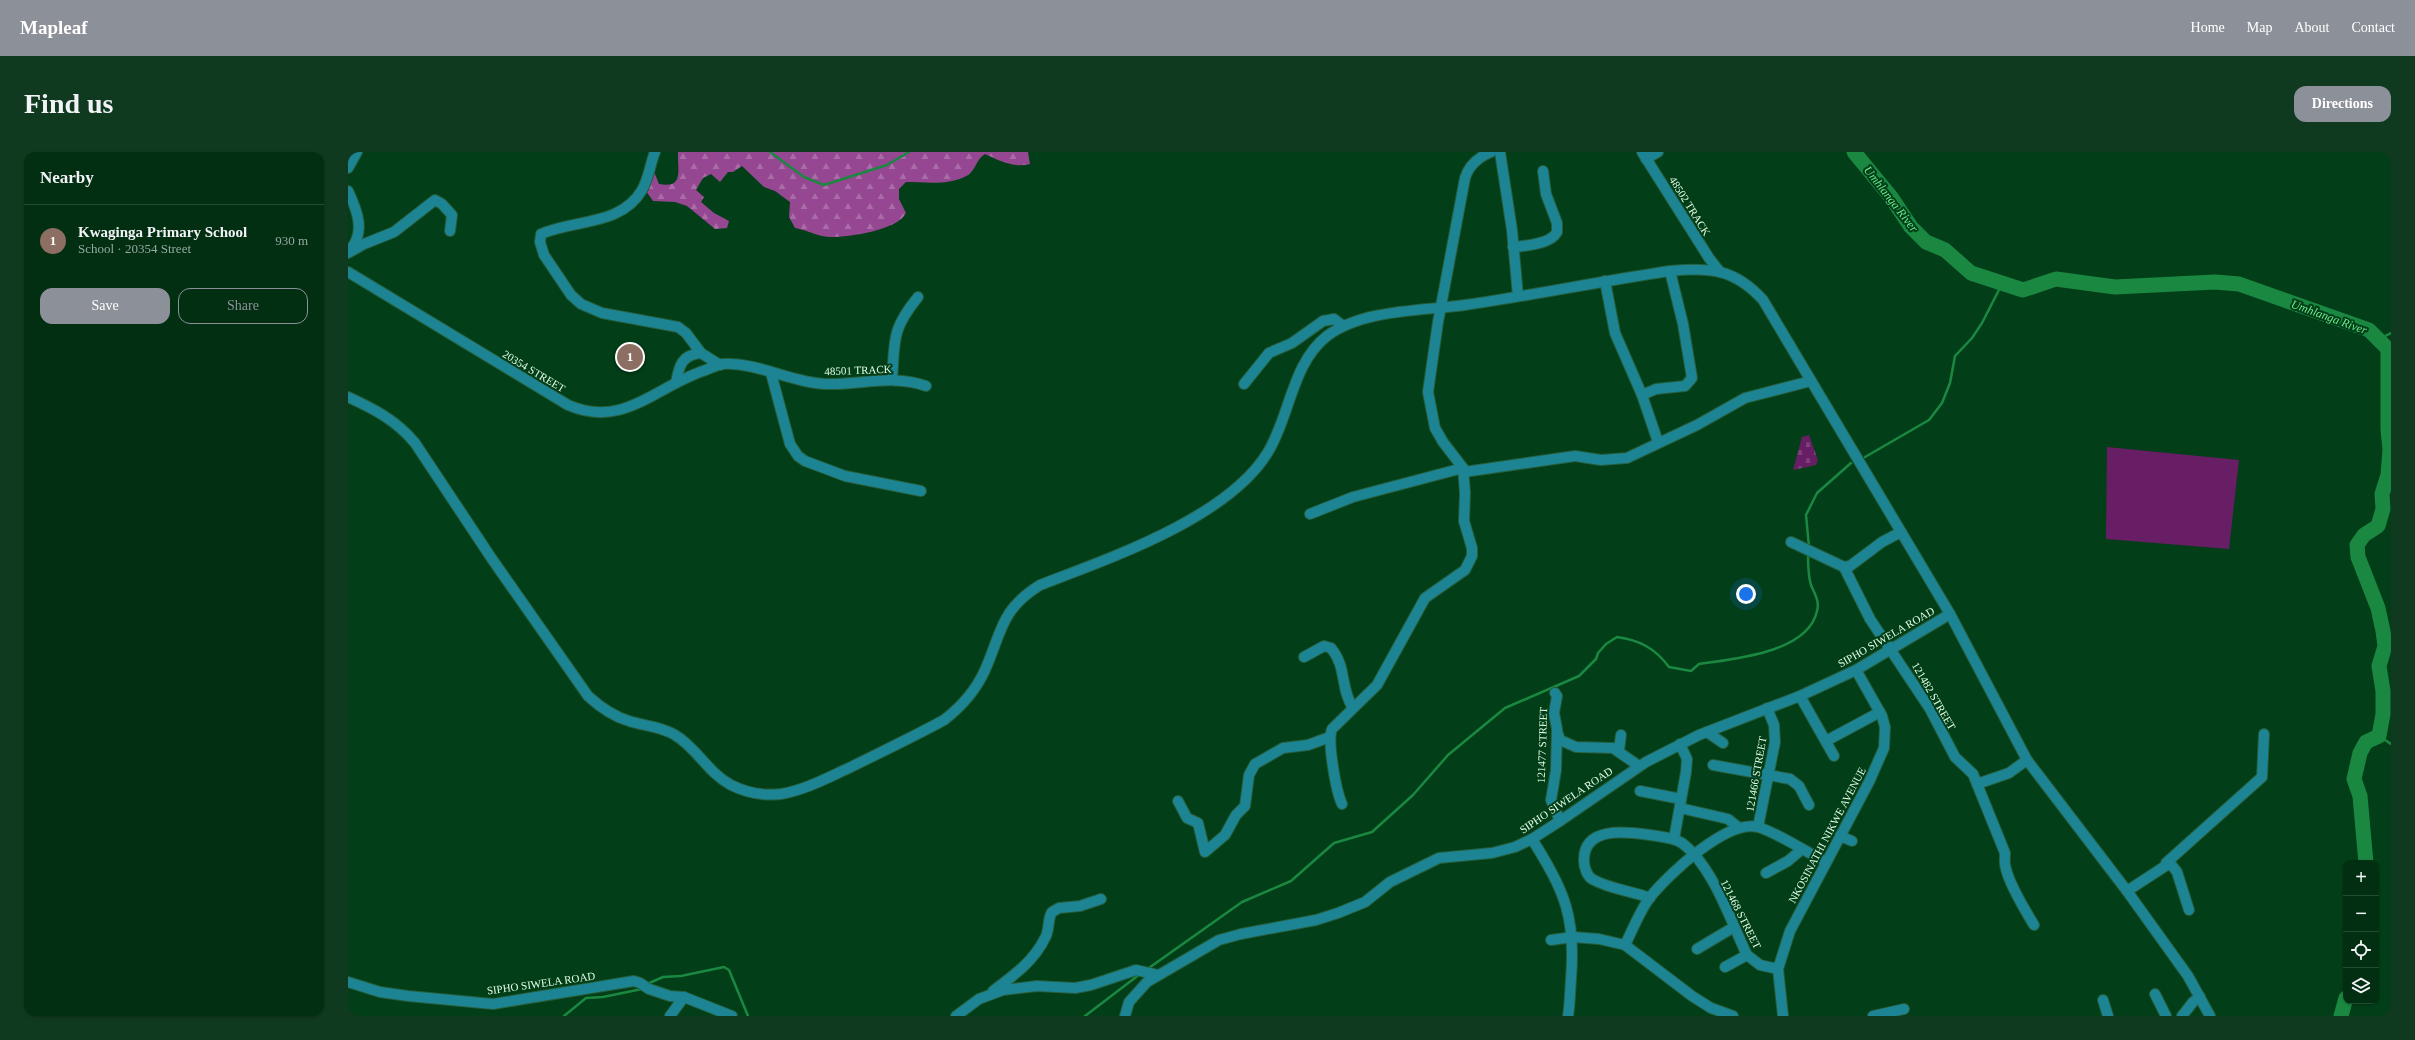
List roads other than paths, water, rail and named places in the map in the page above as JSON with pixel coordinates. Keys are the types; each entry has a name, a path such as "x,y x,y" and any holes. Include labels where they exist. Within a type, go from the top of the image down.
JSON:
{"street":[{"path":"348,168 356,152"},
{"path":"655,152 642,191 624,207 605,218 554,228 542,234 541,247 566,287 581,304 602,313 678,327 686,333 701,353 720,365"},
{"path":"1342,804 1337,792 1330,737 1333,726 1370,693 1383,676 1425,598 1460,574 1469,564 1472,548 1464,521 1464,470 1443,442 1436,428 1430,408 1428,392 1440,308 1465,178 1471,166 1482,156 1491,152"},
{"path":"1500,152 1518,296"},
{"path":"1644,156 1658,152"},
{"name":"48502 TRACK","path":"1644,156 1709,258 1720,272"},
{"path":"1513,247 1530,246 1552,238 1557,232 1557,223 1546,194 1542,171"},
{"path":"348,191 359,217 357,240 348,253"},
{"path":"348,253 370,241 394,232 435,200 442,204 452,215 450,231"},
{"path":"348,397 387,416 404,430 415,443 492,559 588,696 601,708 618,717 660,728 676,735 691,747 714,772 732,785 753,792 780,794 798,790 828,778 944,720 960,707 985,671 1003,622 1018,600 1028,592 1040,585 1148,542 1225,497 1242,484 1262,462 1278,435 1295,385 1312,353 1326,337 1344,326 1362,318 1440,308 1604,281 1696,269 1720,272 1745,282 1764,300 1950,614 2027,760 2127,891 2200,997 2210,1016"},
{"name":"20354 STREET","path":"348,272 444,332 576,409 602,412 628,409 649,400 688,376 720,365"},
{"path":"1642,395 1656,389 1685,386 1692,378 1683,324 1670,272"},
{"path":"1604,281 1615,332 1642,395 1658,442"},
{"path":"892,380 896,330 905,313 918,297"},
{"path":"1244,384 1269,353 1292,343 1323,321 1334,319 1344,326"},
{"path":"676,383 679,368 683,360 688,356 701,353"},
{"name":"48501 TRACK","path":"720,365 737,366 801,381 826,384 866,384 892,380 914,382 926,386"},
{"path":"771,373 790,444 798,456 805,461 845,476 921,491"},
{"path":"1310,514 1360,495 1464,470 1575,456 1615,460 1627,458 1658,442 1697,425 1744,398 1811,381"},
{"path":"1791,542 1844,567 1850,566 1882,542 1901,532"},
{"name":"121482 STREET","path":"1844,567 1857,596 1889,650 1899,661 1930,709 1955,757 1973,774 1989,818 2005,853 2005,867 2013,889 2020,897 2034,926"},
{"name":"SIPHO SIWELA ROAD","path":"1125,1016 1125,1009 1133,995 1154,975 1219,940 1241,934 1316,920 1338,913 1365,902 1390,882 1438,858 1492,853 1515,847 1532,839 1560,821 1639,766 1680,744 1800,696 1856,670 1950,614"},
{"path":"1304,656 1324,646 1331,648 1341,663 1346,698 1354,708"},
{"name":"NKOSINATHI NIKWE AVENUE","path":"1783,1016 1778,968 1790,931 1879,761 1884,748 1885,727 1880,712 1856,670"},
{"name":"121477 STREET","path":"1555,693 1554,713 1557,729 1556,770 1551,800 1560,821"},
{"path":"1800,696 1819,727 1834,756"},
{"name":"121466 STREET","path":"1758,827 1770,775 1775,742 1774,726 1768,708"},
{"path":"1826,741 1880,712"},
{"path":"1557,729 1560,740 1568,746 1619,750 1639,766"},
{"path":"1707,732 1723,743"},
{"path":"2127,891 2166,863 2262,777 2264,734"},
{"path":"1619,750 1620,735"},
{"path":"1178,801 1187,818 1198,823 1205,852 1225,835 1236,815 1245,806 1248,775 1255,764 1283,748 1308,745 1330,737"},
{"path":"1650,898 1600,883 1590,878 1586,870 1584,855 1590,844 1605,834 1614,831 1674,839 1687,760 1680,744"},
{"path":"1977,784 2009,773 2027,760"},
{"path":"1713,765 1770,775 1794,782 1802,791 1809,804"},
{"path":"1640,791 1728,819 1739,828"},
{"name":"121466 STREET","path":"1625,945 1650,898 1663,882 1694,856 1728,832 1739,828 1758,827 1826,862"},
{"path":"1840,836 1852,841"},
{"path":"1532,839 1556,877 1563,894 1573,937 1568,1016"},
{"name":"121468 STREET","path":"1674,839 1688,849 1703,866 1747,955 1760,965 1778,968"},
{"path":"1766,873 1788,861 1801,850"},
{"path":"2166,863 2172,864 2177,872 2189,910"},
{"path":"990,994 1016,974 1034,956 1046,936 1052,912 1059,908 1080,906 1101,899"},
{"path":"1697,949 1734,927"},
{"path":"1551,940 1573,937 1600,938 1625,945 1692,996 1711,1008 1733,1016"},
{"path":"1725,967 1747,955"},
{"path":"956,1016 978,999 990,994 1037,986 1075,988 1091,985 1136,970 1154,975"},
{"name":"SIPHO SIWELA ROAD","path":"348,982 380,992 493,1004 634,981 640,982 649,989 670,996 684,997 732,1016"},
{"path":"2155,994 2166,1016"},
{"path":"670,1016 684,997"},
{"path":"2182,1016 2192,1002 2200,997"},
{"path":"2103,1000 2108,1016"},
{"path":"1873,1016 1904,1009"}],"waterway":[{"path":"770,152 804,177 824,185 887,165 909,152"},
{"name":"Umhlanga River","path":"1854,152 1891,197 1911,227 1926,242 1945,250 1971,273 2023,290 2056,279 2115,287 2215,282 2239,284 2369,330 2388,349 2388,429 2390,450 2388,475 2382,494 2383,509 2378,526 2364,535 2357,545 2358,557 2378,608 2385,646 2379,666 2383,691 2383,714 2379,736 2366,742 2360,753 2354,779 2360,796 2366,860"},
{"path":"1865,457 1929,420 1942,403 1950,383 1955,356 1972,338 1982,323 2002,284"},
{"path":"2379,339 2391,333"},
{"path":"1809,547 1806,515 1817,493 1851,463"},
{"path":"1146,970 1242,902 1291,881 1334,843 1372,832 1413,795 1448,755 1505,708 1579,676 1596,659 1598,653 1606,644 1617,637 1632,640 1646,646 1664,660 1669,667 1691,671 1699,664 1749,656 1785,645 1800,636 1811,625 1818,607 1809,578 1808,555"},
{"path":"2379,736 2391,744"},
{"path":"647,984 663,977 681,976 724,967 729,970 748,1016"},
{"path":"1085,1016 1140,974"},
{"path":"564,1016 586,998 603,997 642,989"},
{"name":"Umhlanga River","path":"2341,1016 2344,1004"}],"place":[{"name":"Kwaginga Primary School","path":"630,357"}]}
